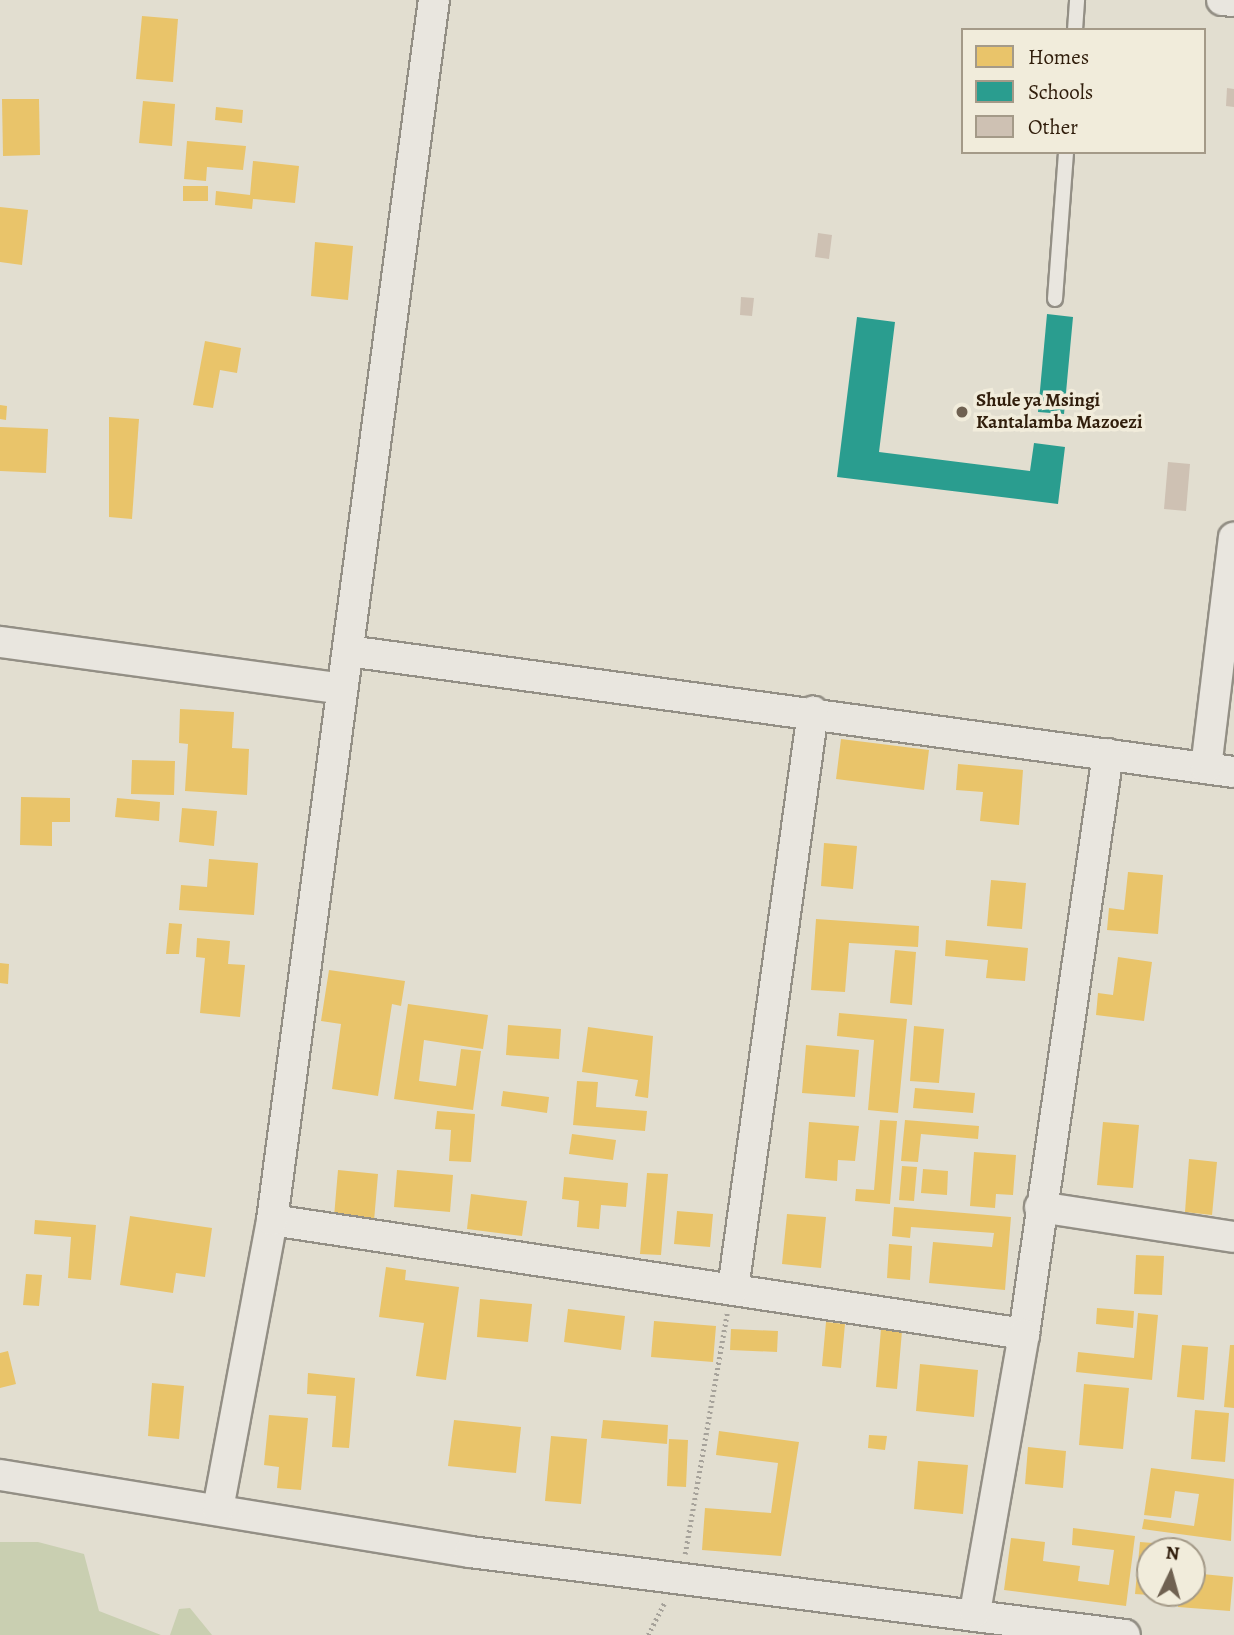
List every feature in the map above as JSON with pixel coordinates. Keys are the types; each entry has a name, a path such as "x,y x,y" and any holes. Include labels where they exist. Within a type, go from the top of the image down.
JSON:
{"street":[{"path":"218,1509 272,1220 434,0"},
{"path":"1222,0 1234,1"},
{"path":"348,651 813,712 1220,770 1234,538"},
{"path":"0,642 341,689"},
{"path":"733,1289 813,712"},
{"path":"975,1612 1024,1334 1040,1207 1108,754"},
{"path":"1040,1207 1234,1237"},
{"path":"272,1220 1024,1334"},
{"path":"0,1475 470,1552 975,1612 1125,1635"}],"lane":[{"path":"1075,28 1077,0"},
{"path":"1055,299 1066,154"}],"path":[{"path":"648,1635 670,1595 676,1578 716,1359 733,1289"}],"green space":[{"path":"0,1542 38,1542 84,1554 99,1611 161,1635 0,1635"},
{"path":"190,1608 212,1635 170,1635 179,1609"}],"building: Homes":[{"path":"142,16 178,19 173,82 136,79"},
{"path":"2,99 39,99 40,155 3,156"},
{"path":"143,101 175,104 172,146 139,143"},
{"path":"216,107 243,110 242,123 215,120"},
{"path":"187,141 246,146 243,170 207,167 206,181 184,179"},
{"path":"253,161 299,166 295,203 253,199 252,209 215,205 216,191 250,195"},
{"path":"183,186 208,186 208,201 183,201"},
{"path":"0,207 28,210 22,265 0,262"},
{"path":"315,242 353,246 348,300 311,296"},
{"path":"205,341 241,348 237,373 220,370 213,408 193,405"},
{"path":"0,405 7,406 6,420 0,419"},
{"path":"109,417 139,419 132,519 109,517"},
{"path":"0,427 48,429 46,473 0,471"},
{"path":"180,709 234,712 232,748 249,749 247,795 185,791 188,744 179,743"},
{"path":"841,739 929,750 924,790 836,779"},
{"path":"132,760 175,761 174,795 131,794"},
{"path":"958,764 1023,770 1019,825 980,821 983,792 956,790"},
{"path":"21,797 70,798 70,822 52,822 52,846 20,845"},
{"path":"117,798 160,802 159,821 115,817"},
{"path":"182,808 217,811 214,846 179,842"},
{"path":"824,843 857,846 853,889 821,886"},
{"path":"209,859 258,863 254,915 179,910 181,885 207,887"},
{"path":"1128,872 1163,875 1158,934 1107,930 1109,908 1124,910"},
{"path":"991,880 1026,883 1022,929 987,926"},
{"path":"816,919 919,926 918,947 849,943 845,992 811,990"},
{"path":"169,923 182,924 179,954 166,954"},
{"path":"197,938 230,941 228,964 245,965 240,1017 200,1013 205,958 196,957"},
{"path":"946,940 1028,948 1025,981 986,978 988,960 945,956"},
{"path":"895,950 916,952 912,1005 890,1003"},
{"path":"1118,957 1152,962 1144,1021 1096,1015 1098,993 1113,995"},
{"path":"0,963 9,964 8,984 0,983"},
{"path":"329,970 405,981 401,1006 392,1004 378,1096 332,1089 341,1024 321,1021"},
{"path":"408,1004 488,1015 483,1049 424,1040 419,1081 456,1086 461,1049 481,1051 473,1110 394,1099"},
{"path":"839,1013 907,1019 898,1113 868,1110 874,1040 837,1036"},
{"path":"508,1025 561,1029 559,1059 506,1055"},
{"path":"914,1026 944,1029 939,1083 910,1081"},
{"path":"588,1027 653,1036 648,1098 635,1096 638,1080 582,1072"},
{"path":"806,1045 859,1050 855,1097 802,1093"},
{"path":"577,1081 598,1082 596,1107 647,1111 645,1131 573,1125"},
{"path":"915,1088 975,1093 973,1113 913,1108"},
{"path":"503,1091 549,1097 547,1113 501,1106"},
{"path":"437,1111 475,1114 471,1162 449,1161 451,1130 435,1129"},
{"path":"880,1120 897,1121 890,1204 855,1201 856,1189 874,1190"},
{"path":"905,1120 979,1126 978,1139 921,1134 918,1162 901,1161"},
{"path":"809,1122 859,1126 855,1161 838,1160 837,1181 805,1178"},
{"path":"1103,1122 1139,1125 1133,1188 1097,1185"},
{"path":"572,1134 616,1140 613,1160 569,1154"},
{"path":"974,1152 1016,1155 1013,1195 996,1194 995,1208 970,1206"},
{"path":"1189,1159 1217,1162 1212,1215 1185,1212"},
{"path":"902,1166 917,1167 914,1201 899,1200"},
{"path":"923,1169 948,1171 947,1195 921,1193"},
{"path":"338,1170 378,1174 374,1221 334,1217"},
{"path":"397,1170 453,1175 450,1212 394,1207"},
{"path":"647,1173 668,1174 661,1255 640,1254"},
{"path":"564,1177 628,1183 626,1207 601,1205 599,1229 577,1227 579,1201 562,1199"},
{"path":"471,1194 527,1201 522,1236 467,1229"},
{"path":"894,1207 1011,1217 1005,1290 929,1283 933,1242 992,1247 994,1233 911,1227 910,1238 892,1236"},
{"path":"677,1211 713,1214 710,1247 674,1244"},
{"path":"787,1214 826,1217 821,1268 782,1264"},
{"path":"130,1216 212,1228 205,1277 176,1273 173,1293 120,1285"},
{"path":"35,1220 96,1225 91,1280 68,1278 71,1237 34,1234"},
{"path":"889,1244 912,1246 910,1280 887,1278"},
{"path":"1136,1255 1164,1256 1162,1295 1134,1294"},
{"path":"386,1267 406,1270 405,1280 459,1287 446,1380 416,1376 424,1323 379,1317"},
{"path":"26,1274 42,1275 39,1306 23,1305"},
{"path":"480,1299 532,1304 528,1342 477,1337"},
{"path":"1097,1308 1134,1311 1133,1328 1096,1324"},
{"path":"568,1309 625,1316 621,1350 564,1342"},
{"path":"1138,1313 1158,1315 1152,1380 1076,1372 1078,1352 1134,1358"},
{"path":"654,1321 716,1326 713,1362 651,1357"},
{"path":"826,1322 845,1324 841,1368 822,1366"},
{"path":"731,1329 778,1331 777,1352 730,1350"},
{"path":"881,1329 902,1331 897,1389 876,1387"},
{"path":"1182,1345 1208,1347 1204,1400 1177,1397"},
{"path":"1230,1345 1234,1345 1234,1408 1224,1407"},
{"path":"8,1351 16,1384 0,1388 0,1353"},
{"path":"920,1364 978,1370 974,1417 916,1411"},
{"path":"308,1373 355,1378 349,1448 332,1447 336,1396 307,1394"},
{"path":"152,1383 184,1386 179,1439 148,1436"},
{"path":"1084,1384 1129,1388 1123,1449 1079,1445"},
{"path":"1195,1410 1229,1413 1225,1462 1191,1459"},
{"path":"269,1415 308,1418 301,1490 277,1488 279,1467 264,1465"},
{"path":"454,1420 521,1427 516,1473 448,1466"},
{"path":"603,1420 668,1425 667,1444 601,1438"},
{"path":"719,1431 799,1442 781,1556 702,1550 705,1508 771,1513 778,1463 716,1455"},
{"path":"869,1435 887,1436 885,1450 868,1448"},
{"path":"551,1436 587,1439 581,1504 545,1501"},
{"path":"669,1439 688,1440 686,1487 667,1486"},
{"path":"1028,1447 1066,1451 1063,1488 1025,1484"},
{"path":"918,1461 968,1465 963,1514 914,1509"},
{"path":"1151,1468 1234,1479 1231,1541 1142,1529 1144,1519 1194,1526 1199,1494 1175,1491 1171,1518 1144,1515"},
{"path":"1073,1528 1135,1536 1126,1606 1004,1590 1011,1538 1045,1542 1043,1561 1080,1566 1078,1581 1109,1585 1114,1550 1072,1545"},
{"path":"1206,1574 1233,1577 1230,1611 1178,1607 1206,1607"}],"building: Schools":[{"path":"1047,314 1073,317 1064,414 1038,412"},
{"path":"857,317 895,322 879,452 1030,471 1034,443 1065,447 1058,504 837,477"}],"building: Other":[{"path":"1227,88 1234,89 1234,107 1226,106"},
{"path":"818,233 832,235 829,259 815,257"},
{"path":"741,297 754,298 752,316 740,315"},
{"path":"1168,462 1190,464 1186,511 1164,509"}],"place":[{"name":"Shule ya Msingi Kantalamba Mazoezi","path":"962,412"}]}
